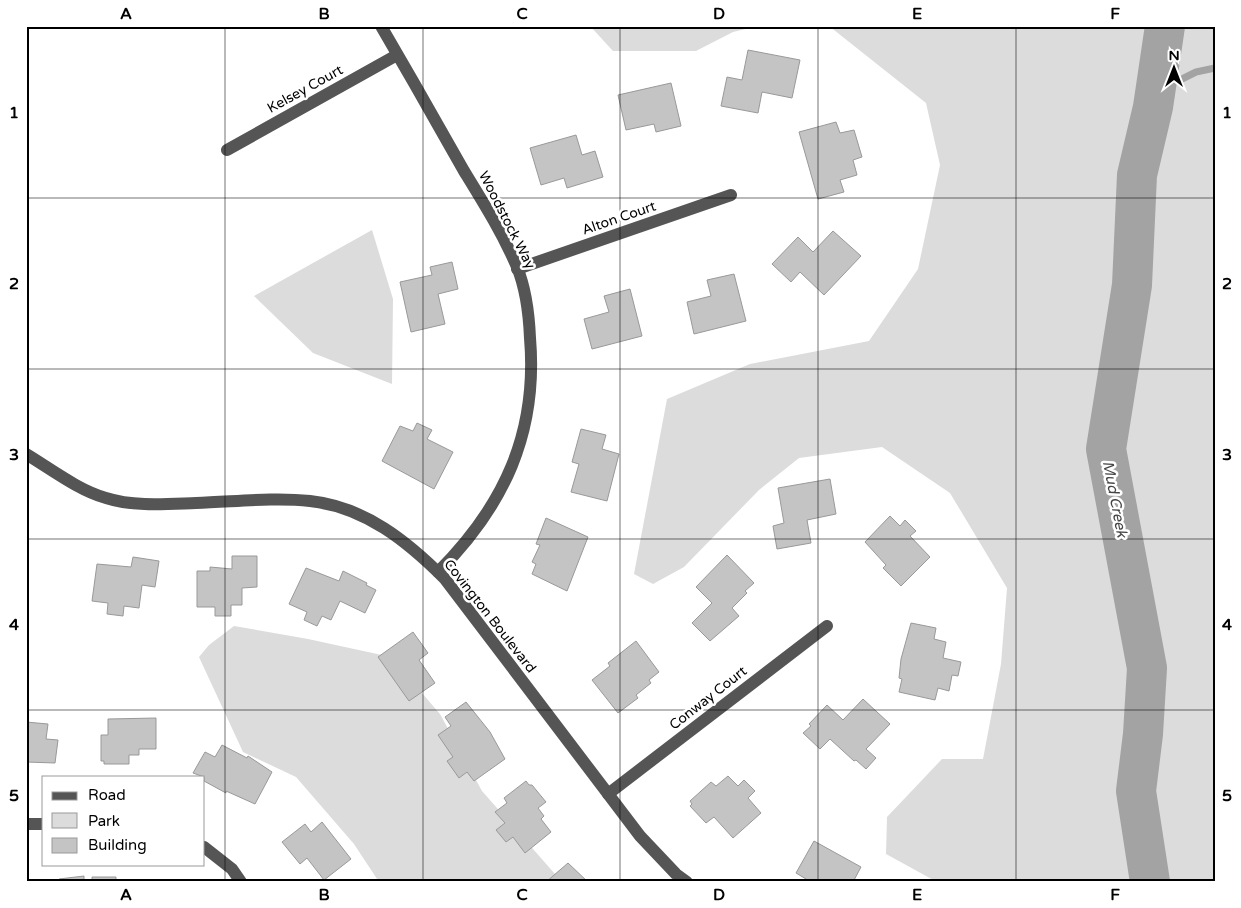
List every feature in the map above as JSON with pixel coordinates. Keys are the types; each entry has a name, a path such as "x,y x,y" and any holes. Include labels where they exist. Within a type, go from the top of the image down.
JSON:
{"street":[{"name":"Woodstock Way","path":"381,26 494,222 518,269 528,309 532,350 532,383 520,448 506,482 489,511 464,546 438,572"},
{"name":"Kelsey Court","path":"227,150 397,55"},
{"name":"Alton Court","path":"518,269 731,195"},
{"name":"Covington Boulevard","path":"26,454 72,482 105,498 133,503 163,505 308,500 338,506 364,516 393,533 438,572 640,836 676,874 687,882"},
{"name":"Conway Court","path":"608,794 827,626"},
{"path":"26,824 42,824"},
{"path":"205,848 232,869 241,882"}],"green space":[{"path":"758,26 733,32 696,51 613,51 591,27"},
{"path":"829,26 1215,26 1215,882 937,882 886,854 887,817 942,759 983,759 1001,664 1007,588 950,493 882,447 799,458 759,490 684,567 653,584 634,574 667,399 750,364 869,341 918,269 940,165 926,103"},
{"path":"372,230 393,299 392,384 313,353 254,296"},
{"path":"234,626 308,639 391,657 440,714 482,791 562,882 379,882 354,844 296,777 243,752 199,657 209,645"}],"building":[{"path":"748,50 800,60 792,98 762,92 758,113 721,106 727,77 742,80"},
{"path":"671,83 681,126 656,132 654,124 626,130 618,95"},
{"path":"836,122 840,133 854,130 862,157 853,160 857,175 840,180 844,192 818,199 799,132"},
{"path":"576,135 582,155 595,151 603,177 567,188 564,178 541,185 530,148"},
{"path":"833,231 861,256 824,295 800,272 791,282 772,264 798,237 813,252"},
{"path":"452,262 458,289 438,294 445,324 411,332 400,282 432,275 430,267"},
{"path":"734,274 746,321 694,334 687,302 711,296 707,280"},
{"path":"630,289 642,336 592,349 584,319 609,312 604,296"},
{"path":"417,423 432,430 427,439 453,452 434,489 382,461 400,426 413,431"},
{"path":"581,429 606,435 602,449 619,454 607,501 571,492 579,464 572,462"},
{"path":"830,479 836,514 807,520 811,543 777,549 773,526 784,523 778,488"},
{"path":"890,516 900,526 905,520 916,531 910,536 930,557 901,586 883,568 886,565 865,542"},
{"path":"546,518 588,537 567,591 532,574 536,564 532,562 540,545 536,544"},
{"path":"727,555 754,583 732,608 739,616 710,641 692,623 712,603 696,587"},
{"path":"232,556 257,556 257,587 242,588 242,605 231,605 231,616 215,616 215,607 197,607 197,571 210,571 210,567 232,569"},
{"path":"133,557 159,561 155,587 142,585 139,608 124,606 123,616 107,614 108,603 92,601 97,564 131,567"},
{"path":"306,568 339,581 343,571 367,583 366,585 376,590 365,613 340,601 331,620 322,616 317,626 304,620 307,612 289,604"},
{"path":"911,623 936,628 934,639 946,642 943,658 961,662 958,676 952,675 949,691 938,688 935,700 899,692 902,679 899,678 901,659"},
{"path":"413,632 428,653 419,660 435,683 409,701 378,657"},
{"path":"636,641 659,672 649,680 651,683 636,695 638,698 618,713 592,680 610,666 608,663"},
{"path":"863,699 890,724 866,749 876,758 866,769 856,760 854,761 830,739 820,749 803,733 811,726 809,724 827,705 843,720"},
{"path":"466,702 490,732 505,759 474,781 467,772 459,778 447,761 453,757 438,735 451,726 445,717"},
{"path":"156,718 156,749 139,749 139,755 129,755 129,764 104,764 104,761 101,761 101,735 108,735 108,719"},
{"path":"26,722 48,724 46,739 58,740 55,763 26,762"},
{"path":"222,745 247,758 248,756 272,772 255,804 226,791 226,793 205,782 205,776 193,773 205,752 215,757"},
{"path":"728,776 738,786 744,780 755,791 748,798 761,813 733,838 714,817 706,823 690,806 692,804 690,801 711,782 716,786"},
{"path":"526,781 529,785 532,785 546,802 538,808 544,816 541,819 551,832 525,853 513,837 506,842 496,830 505,823 495,812 507,803 504,798"},
{"path":"322,822 351,859 324,880 307,858 300,864 282,842 305,824 311,832"},
{"path":"814,841 861,867 853,882 811,882 796,873"},
{"path":"568,863 588,882 546,882"},
{"path":"84,876 84,881 92,881 92,877 116,877 116,882 59,882 59,879"}],"waterway":[{"name":"Mud Creek","path":"1150,882 1136,791 1143,734 1147,668 1106,449 1132,285 1137,175 1153,107 1165,26"},
{"path":"1157,80 1180,80 1196,72 1215,68"}]}
